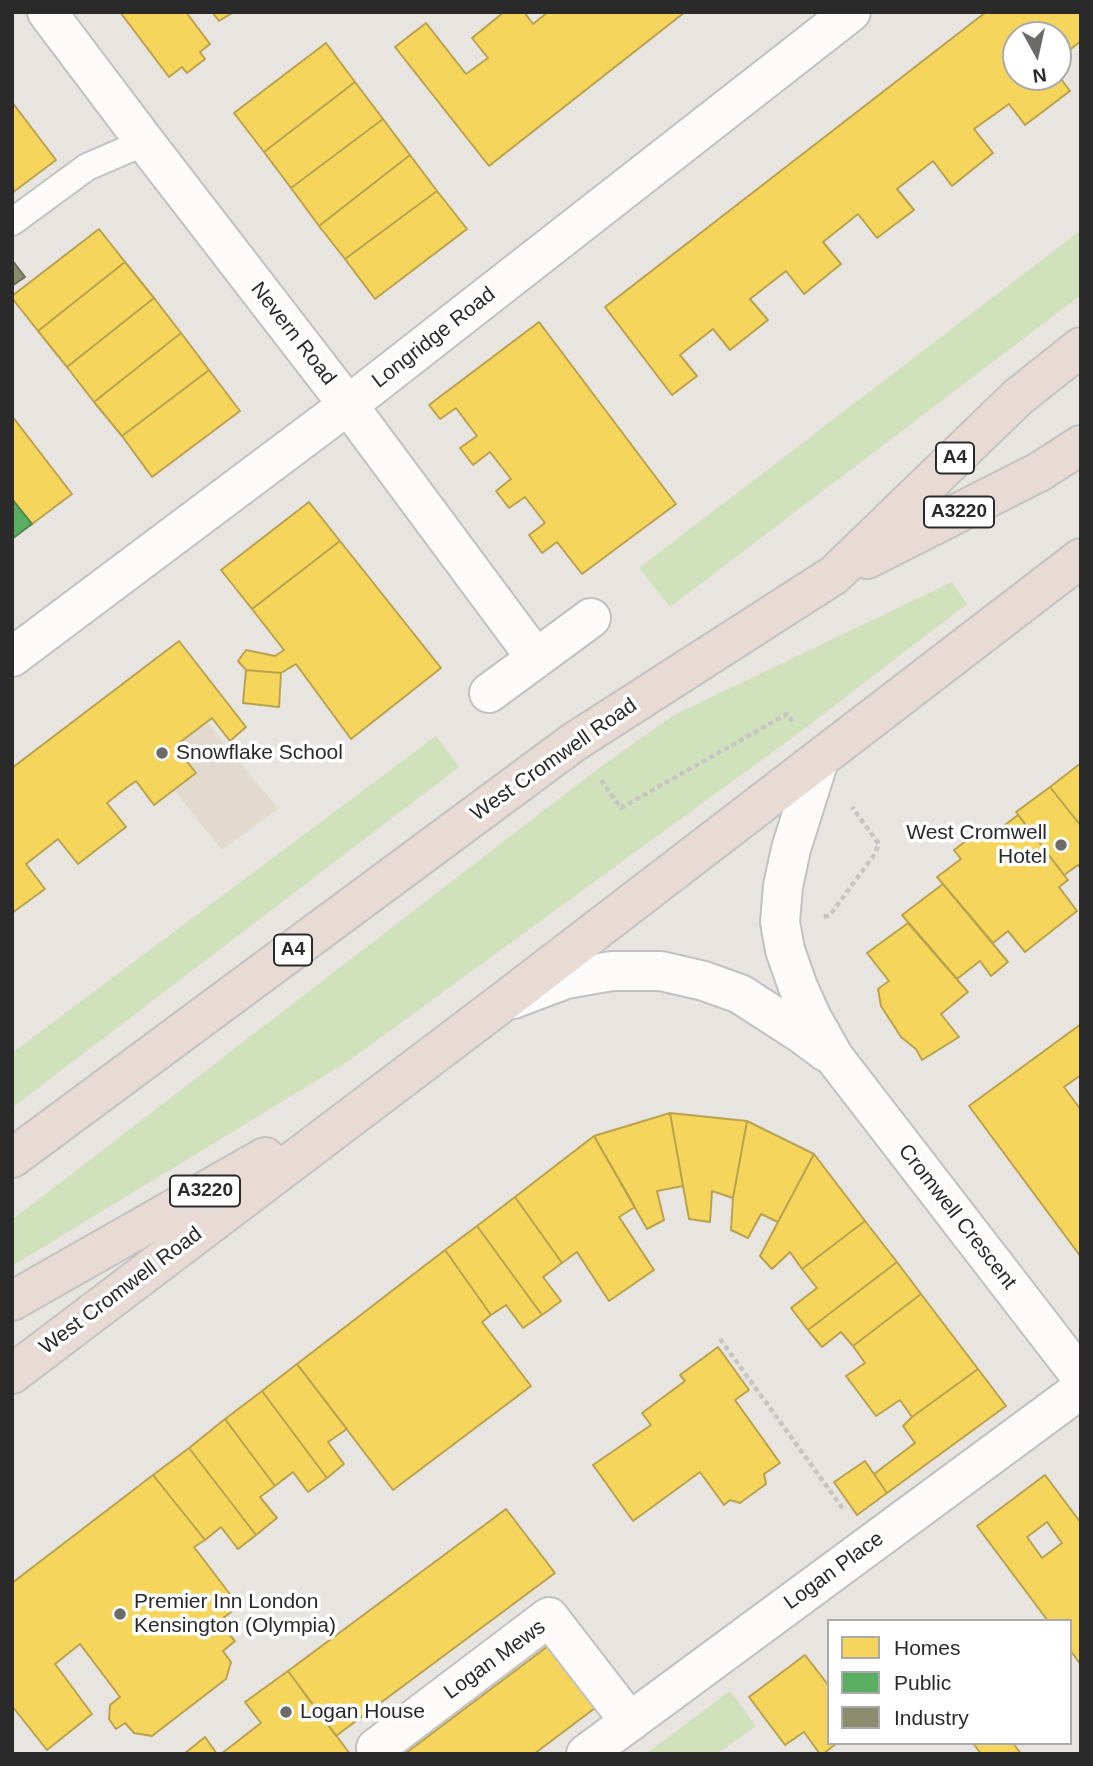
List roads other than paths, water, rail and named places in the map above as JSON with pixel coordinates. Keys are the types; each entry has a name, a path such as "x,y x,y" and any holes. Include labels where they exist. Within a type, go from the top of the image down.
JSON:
{"highway":[{"name":"West Cromwell Road","path":"12,1158 574,741 834,575 1018,397 1081,347"},
{"name":"A3220","path":"834,575 1039,472 1081,445"},
{"path":"398,1082 1081,558"},
{"name":"West Cromwell Road","path":"12,1374 398,1082"},
{"name":"A3220","path":"12,1301 398,1082"}],"street":[{"name":"Nevern Road","path":"47,12 348,405 535,657"},
{"name":"Longridge Road","path":"12,657 348,405 851,12"},
{"path":"489,693 591,618"},
{"name":"Cromwell Crescent","path":"820,760 791,849 783,886 780,922 785,950 798,987 834,1057 1081,1377"},
{"name":"Cromwell Crescent","path":"503,1002 566,979 612,971 661,971 704,981 740,994 834,1057"},
{"name":"Logan Place","path":"586,1754 1081,1389"},
{"name":"Logan Mews","path":"380,1754 376,1748 549,1617 629,1722"}],"lane":[{"path":"12,222 88,167 145,142"}],"place":[{"name":"Snowflake School","path":"162,753"},
{"name":"West Cromwell Hotel","path":"1061,845"},
{"name":"Premier Inn London Kensington (Olympia)","path":"120,1614"},
{"name":"Logan House","path":"286,1712"}]}
